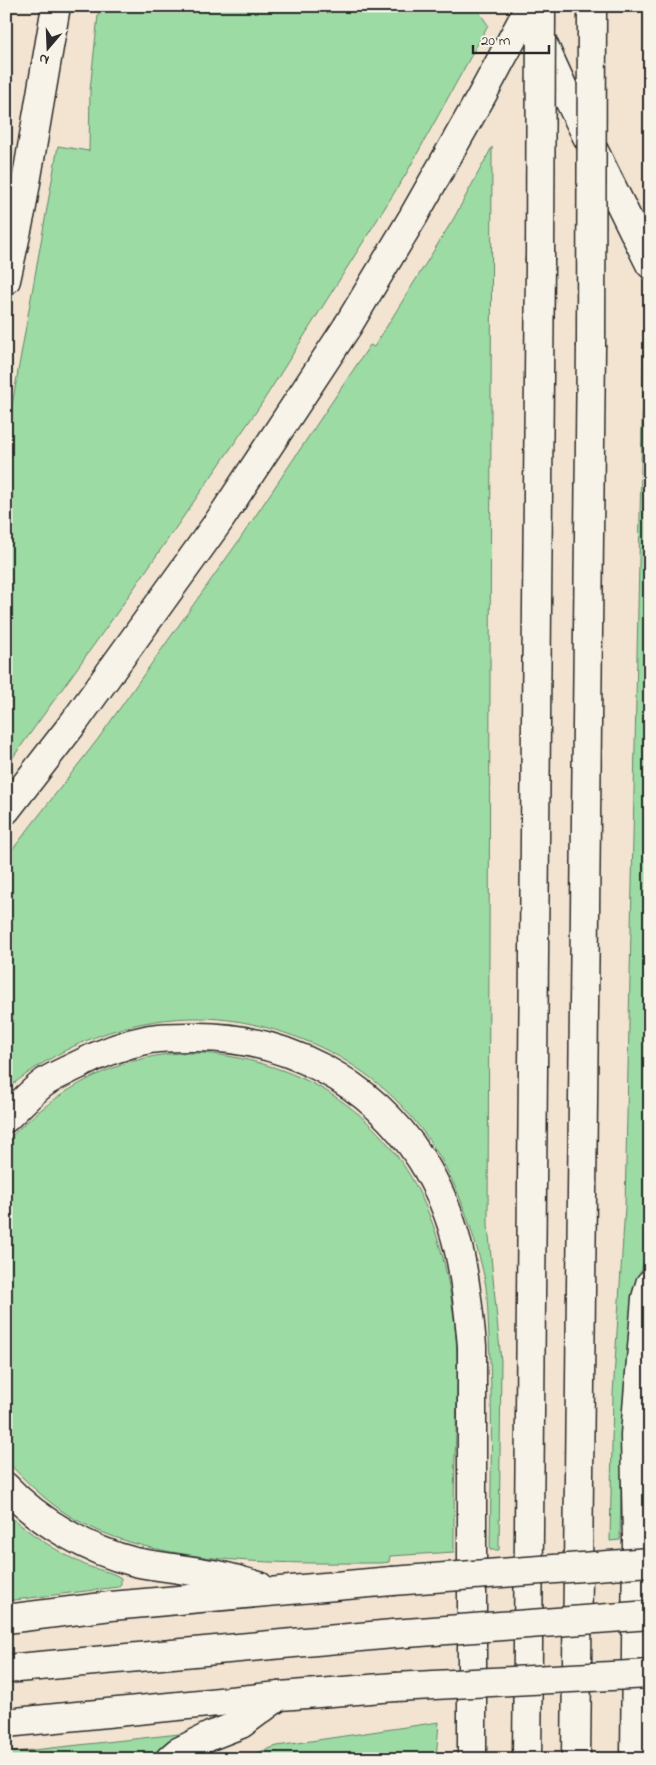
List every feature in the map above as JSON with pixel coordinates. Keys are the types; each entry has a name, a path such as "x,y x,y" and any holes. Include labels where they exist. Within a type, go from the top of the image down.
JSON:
{"highway":[{"path":"6,280 21,212 56,6"},
{"path":"528,6 565,92 650,264"},
{"path":"6,810 75,721 218,521 347,327 418,208 528,6"},
{"path":"527,1759 541,6"},
{"path":"576,1759 591,347 592,6"},
{"path":"6,1118 45,1082 116,1048 151,1039 217,1036 270,1046 303,1058 333,1073 367,1098 400,1130 421,1159 448,1212 466,1283 472,1346 472,1756"},
{"path":"635,1759 637,1538 635,1434 646,1298 650,1284"},
{"path":"6,1487 52,1526 97,1549 133,1561 213,1574 278,1590"},
{"path":"6,1619 111,1606 278,1590 650,1562"},
{"path":"6,1669 394,1634 650,1615"},
{"path":"6,1723 280,1696 395,1687 650,1674"},
{"path":"170,1759 178,1752 210,1736 241,1724 280,1696"}],"green space":[{"path":"99,6 475,6 488,25 406,174 260,406 116,614 6,767 6,439 58,146 89,151 90,90"},
{"path":"646,6 650,6 650,150 646,147"},
{"path":"492,147 488,1225 501,1361 499,1550 490,1550 490,1364 485,1279 470,1226 455,1186 436,1150 413,1118 386,1091 355,1067 321,1048 283,1033 242,1022 210,1018 148,1022 87,1040 58,1054 6,1090 6,858 98,739 240,539 370,345 374,347 454,218"},
{"path":"644,332 650,341 650,1232 637,1291 622,1434 620,1540 610,1541 613,1394 625,1207"},
{"path":"203,1053 240,1058 276,1068 308,1081 339,1099 366,1121 390,1147 411,1177 428,1212 437,1237 447,1277 454,1318 457,1374 454,1552 390,1556 389,1562 382,1563 308,1563 229,1560 151,1548 115,1537 71,1517 41,1495 6,1460 6,1142 23,1125 60,1096 100,1073 145,1058 168,1054"},
{"path":"6,1513 34,1535 64,1554 85,1565 121,1578 121,1584 118,1587 6,1601"},
{"path":"439,1722 436,1759 239,1759 277,1746"},
{"path":"179,1734 148,1759 6,1759 6,1753"}]}
